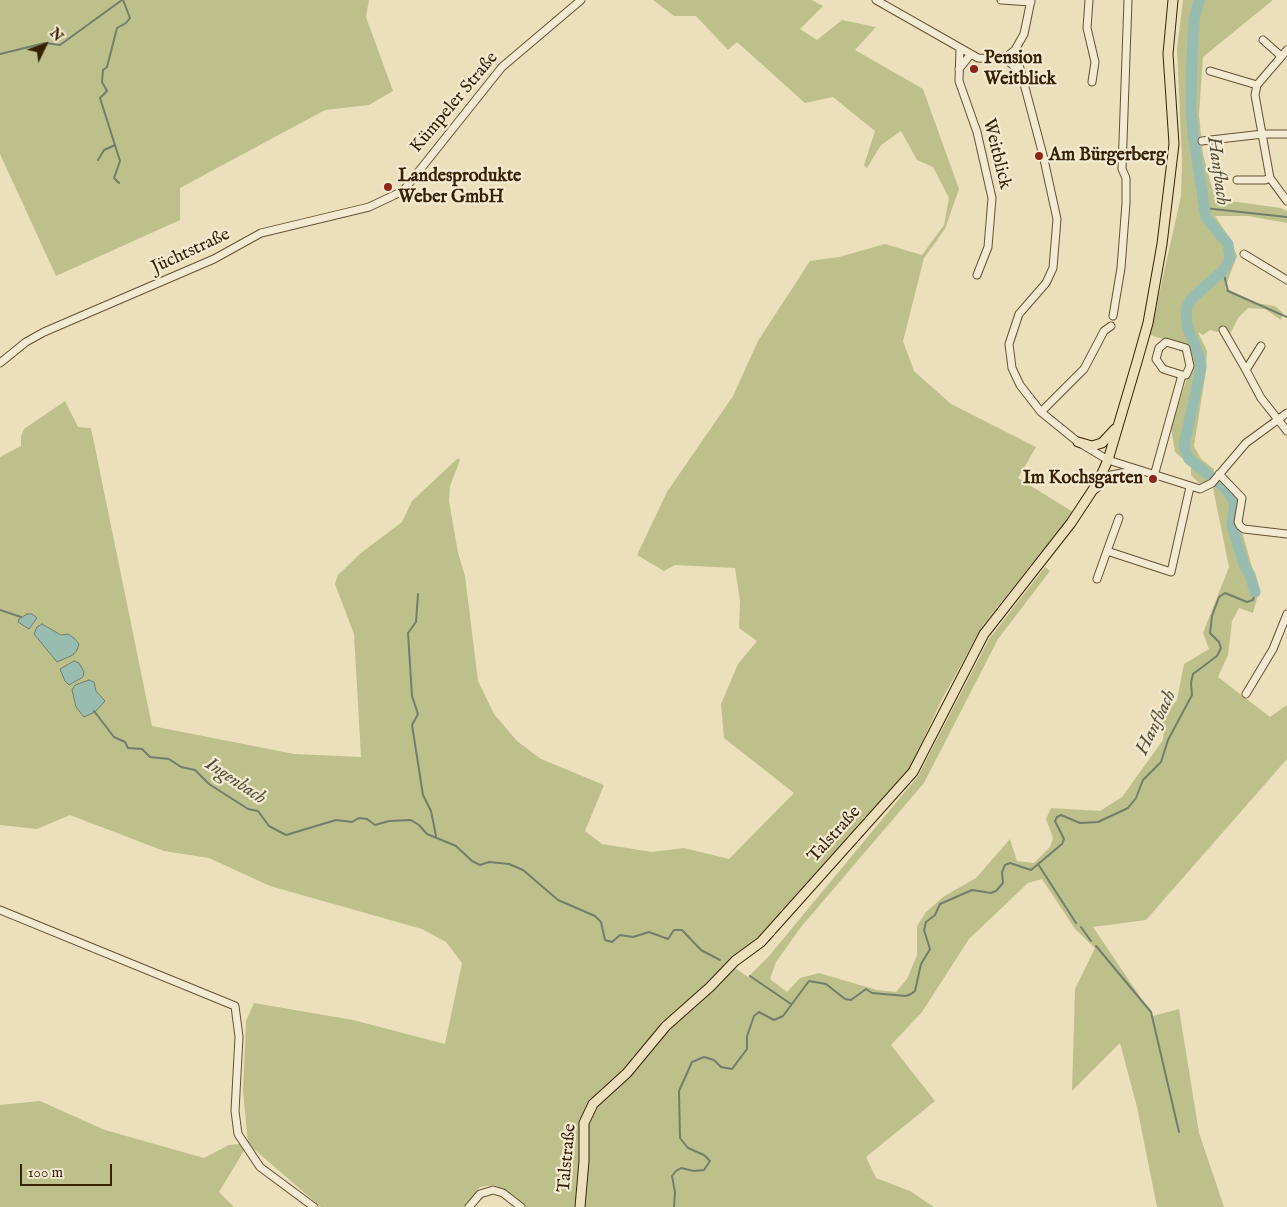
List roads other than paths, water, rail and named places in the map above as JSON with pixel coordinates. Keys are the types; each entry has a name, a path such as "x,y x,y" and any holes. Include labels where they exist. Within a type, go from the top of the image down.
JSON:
{"main road":[{"name":"Talstraße","path":"580,1207 584,1161 584,1124 592,1104 627,1073 666,1026 710,987 735,961 761,942 913,772 984,634 1085,502 1108,460 1148,323 1173,169 1174,144 1168,54 1173,0"},
{"path":"1078,442 1092,446 1102,443 1112,434 1120,420"}],"street":[{"name":"Kümpeler Straße","path":"403,191 502,67 580,0"},
{"path":"876,0 971,54 986,59 1005,58 1015,50 1024,34 1032,1 1001,0"},
{"path":"1089,0 1087,28 1095,62 1092,82"},
{"path":"1113,316 1121,268 1126,203 1126,178 1122,169 1128,0"},
{"path":"1263,40 1281,56"},
{"name":"Weitblick","path":"960,48 959,81 977,132 992,198 988,247 977,275"},
{"path":"1015,50 1043,155 1057,219 1053,268 1046,282 1019,314 1009,344 1012,368 1020,385 1041,412 1078,442 1108,460 1200,489 1212,483 1246,443 1287,412"},
{"path":"1287,50 1258,85 1255,95 1270,178 1287,201"},
{"path":"959,68 971,54"},
{"path":"1005,58 1020,72"},
{"path":"1210,71 1258,85"},
{"path":"1202,141 1263,134 1287,134"},
{"path":"1237,180 1265,180 1270,178"},
{"name":"Jüchtstraße","path":"0,363 26,342 44,332 214,259 261,233 369,207 403,191"},
{"path":"1244,254 1287,280"},
{"path":"1041,412 1084,369 1104,331 1111,326"},
{"path":"1223,330 1261,398 1276,419 1287,430"},
{"path":"1166,342 1186,348 1190,366 1186,375 1182,375 1163,369 1156,359 1158,348 1166,342"},
{"path":"1246,370 1261,346"},
{"path":"1154,476 1182,375"},
{"path":"1085,502 1111,475 1137,470"},
{"path":"1218,475 1242,498 1238,522 1244,529 1287,534"},
{"path":"1107,551 1172,572 1190,487"},
{"path":"1097,579 1119,518"},
{"path":"1246,694 1273,649 1287,614"},
{"path":"0,910 235,1006 239,1037 235,1111 238,1134 251,1157 263,1170 314,1207"},
{"path":"469,1207 480,1194 493,1190 503,1193 521,1207"}],"water":[{"path":"27,614 32,614 37,618 29,629 18,622 19,619"},
{"path":"42,624 61,635 68,634 74,638 79,644 73,655 57,662 34,634 37,627"},
{"path":"74,661 79,663 84,672 83,677 69,685 65,681 60,669"},
{"path":"89,680 94,682 96,691 105,701 95,712 84,717 76,707 72,690 75,685"}],"waterway":[{"path":"0,54 45,43 60,45 122,0"},
{"path":"119,183 114,178 120,161 100,98 107,91 102,82 103,70 107,67 117,28 126,23 130,18 123,0"},
{"name":"Hanfbach","path":"1199,0 1194,20 1192,55 1191,110 1193,134 1206,218 1228,244 1230,258 1223,271 1192,298 1186,309 1187,326 1199,356 1201,367 1184,446 1189,459 1224,487 1235,502 1232,526 1244,565 1250,575 1255,592"},
{"path":"98,160 104,150 115,145"},
{"path":"1204,208 1287,217"},
{"path":"1223,271 1228,291 1287,317"},
{"name":"Hanfbach","path":"674,1207 675,1192 672,1176 681,1168 694,1171 704,1170 710,1161 704,1155 688,1148 680,1138 679,1091 692,1062 704,1057 714,1060 721,1067 732,1069 747,1049 747,1036 754,1016 759,1012 774,1020 783,1016 809,981 826,984 845,999 851,1000 866,989 872,993 906,996 915,991 921,964 930,949 924,930 926,922 935,915 940,904 972,890 991,893 996,891 1003,883 1002,872 1005,865 1010,863 1031,870 1062,844 1064,839 1055,821 1057,817 1061,815 1080,823 1098,822 1128,808 1136,798 1143,780 1161,762 1168,740 1192,695 1191,683 1193,674 1217,656 1221,648 1219,642 1210,633 1212,616 1219,597 1225,593 1247,602 1253,600 1255,592"},
{"path":"418,594 416,622 408,633 412,696 418,714 412,725 423,795 431,811 436,836"},
{"name":"Ingenbach","path":"0,610 21,617"},
{"name":"Ingenbach","path":"94,711 114,737 125,742 128,748 142,749 150,757 169,759 181,767 195,770 209,784 248,809 258,811 269,826 286,835 336,820 352,822 359,818 367,819 375,825 389,821 411,820 419,825 427,834 456,846 472,861 480,865 489,862 509,864 523,870 558,900 595,916 601,922 605,940 612,942 620,935 633,937 649,932 668,939 674,930 682,930 701,950 720,960"},
{"path":"1038,864 1076,923"},
{"path":"1081,927 1091,941"},
{"path":"1096,946 1151,1012 1179,1132"},
{"name":"Ingenbach","path":"750,976 791,1004"}],"place":[{"name":"Pension Weitblick","path":"974,69"},
{"name":"Am Bürgerberg","path":"1039,156"},
{"name":"Landesprodukte Weber GmbH","path":"388,187"},
{"name":"Im Kochsgarten","path":"1153,479"}]}
